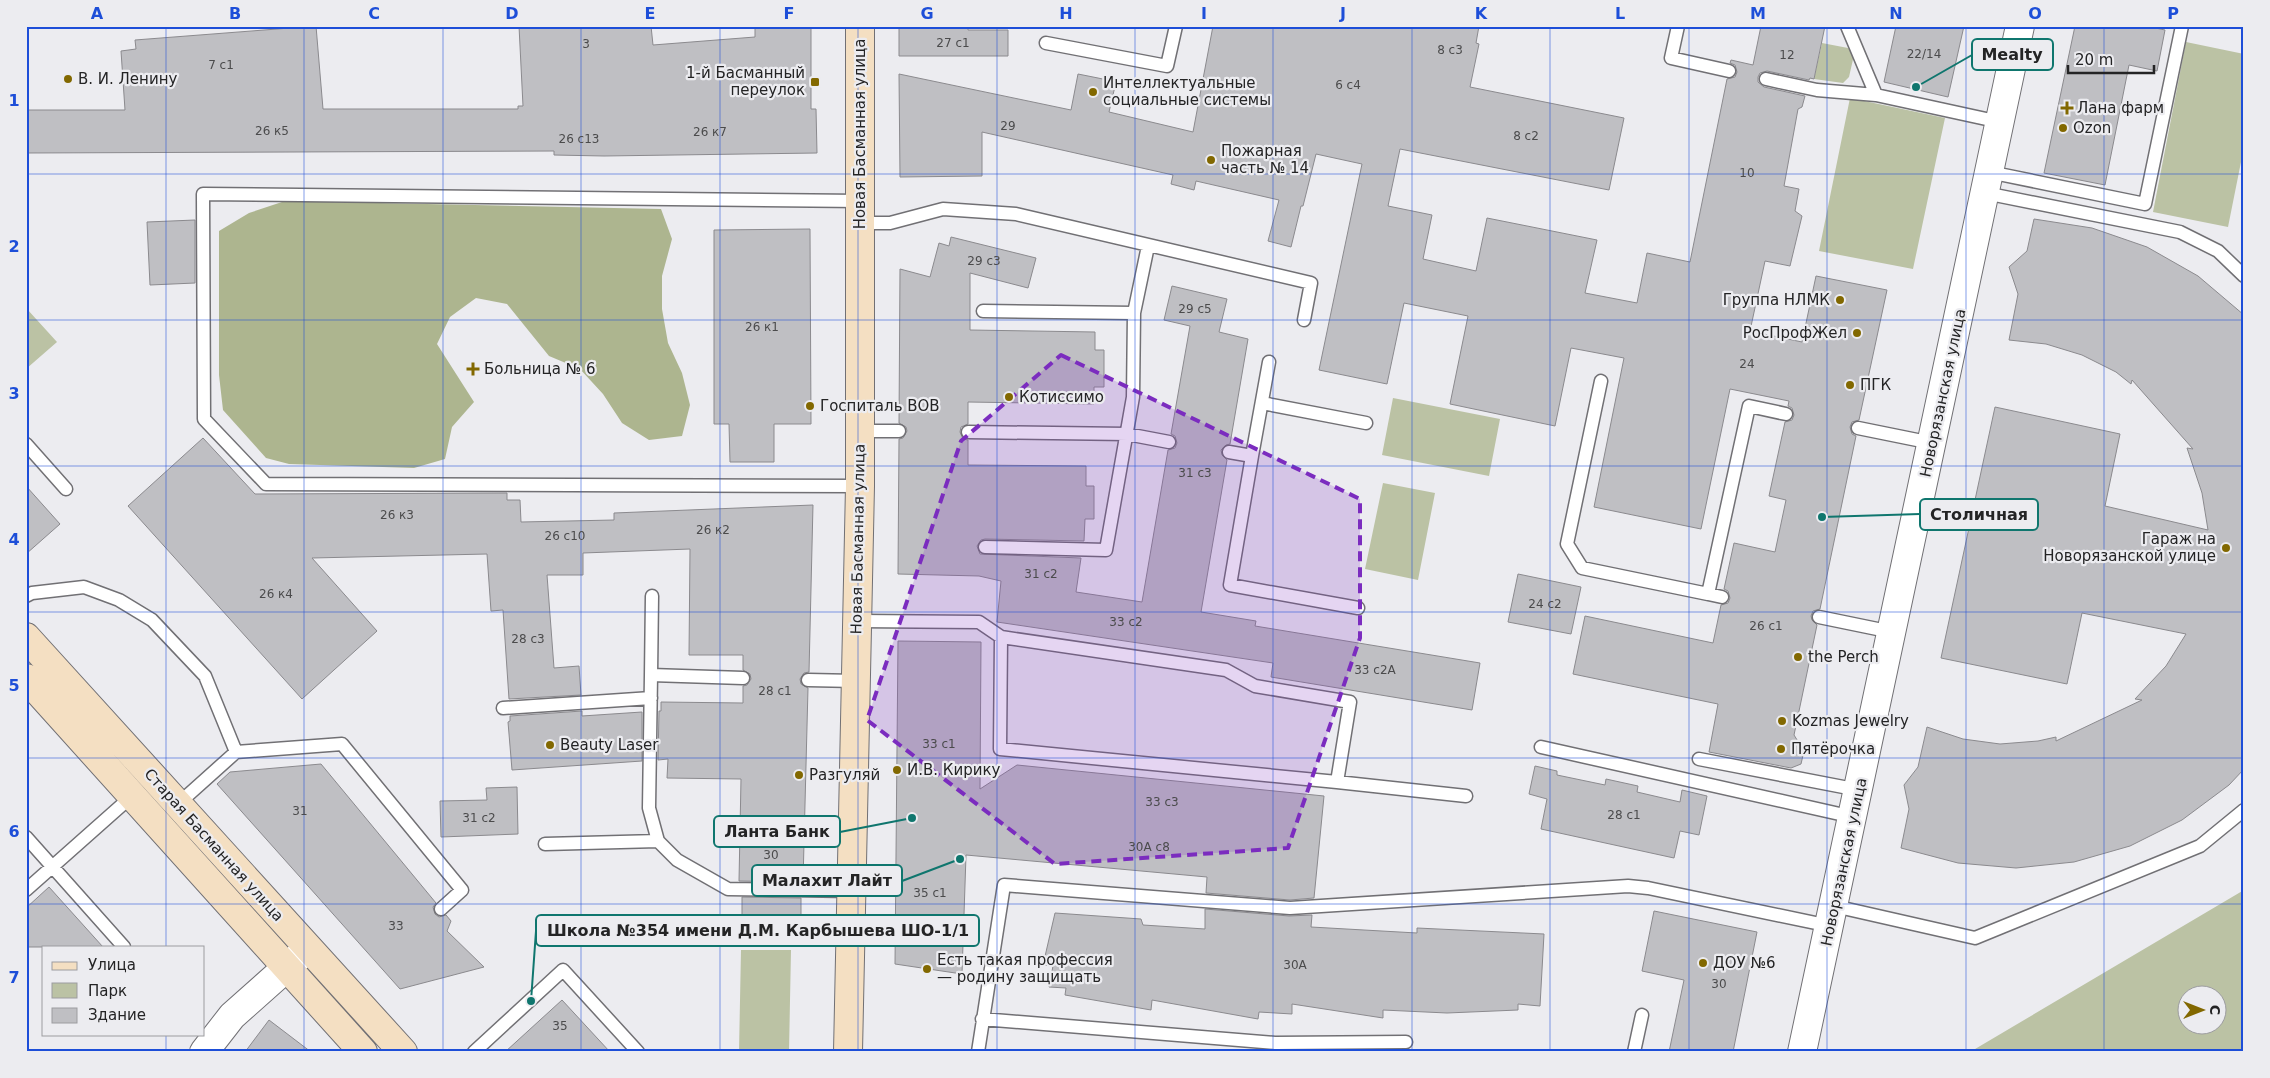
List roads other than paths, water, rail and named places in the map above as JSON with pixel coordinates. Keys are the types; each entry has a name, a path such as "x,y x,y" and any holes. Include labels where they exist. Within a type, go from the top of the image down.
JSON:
{"main road":[{"name":"Новая Басманная улица","path":"848,1052 860,486 860,26"},
{"name":"Старая Басманная улица","path":"26,637 403,1052"},
{"name":"Старая Басманная улица","path":"26,678 363,1052"}],"street":[{"name":"Новорязанская улица","path":"1802,1052 2020,26"},
{"path":"204,1052 232,1016 308,948"}],"lane":[{"path":"1046,43 1167,66 1176,26"},
{"path":"1678,26 1671,58 1729,71"},
{"path":"1847,26 1876,95"},
{"path":"1987,183 2146,204 2182,26"},
{"path":"1766,79 1817,90 1876,95 2000,122"},
{"path":"1987,183 2180,232 2218,251 2244,276"},
{"path":"860,486 266,484 204,419 203,194 860,212 890,223 944,209 1016,214 1311,283 1304,320"},
{"path":"985,547 1106,550 1133,397 1134,313 1148,246"},
{"path":"983,311 1134,313"},
{"path":"1269,362 1230,585 1358,608"},
{"path":"1601,381 1567,544 1582,568 1722,597"},
{"path":"1262,404 1366,423"},
{"path":"1708,594 1749,406 1786,414"},
{"path":"1858,428 1932,443"},
{"path":"860,431 899,431"},
{"path":"968,432 1127,434 1170,442"},
{"path":"26,444 66,489"},
{"path":"1229,452 1252,456"},
{"path":"26,596 32,593 84,587 119,600 152,620 205,676 236,752"},
{"path":"652,596 650,808 658,841 677,860 728,889 852,891"},
{"path":"1819,617 1892,632"},
{"path":"858,620 979,622 1001,637 1226,670 1255,686 1350,702 1337,782"},
{"path":"1001,637 1000,748 1466,796"},
{"path":"651,675 743,678"},
{"path":"808,680 856,681"},
{"path":"503,708 651,698"},
{"path":"178,804 236,752 342,744 462,890 441,908"},
{"path":"1541,747 1853,817"},
{"path":"1699,759 1859,790"},
{"path":"26,890 132,796"},
{"path":"978,1052 1004,885 1290,908 1638,886 1975,938 2200,846 2244,810"},
{"path":"26,837 123,946"},
{"path":"545,844 658,841"},
{"path":"474,1052 563,970 638,1052"},
{"path":"1634,1052 1642,1015"},
{"path":"982,1019 1274,1043 1406,1042"},
{"path":"1274,1043 1285,1052"}],"place":[{"name":"В. И. Ленину","path":"68,79"},
{"name":"1-й Басманный переулок","path":"815,82"},
{"name":"Mealty","path":"1916,87"},
{"name":"Интеллектуальные социальные системы","path":"1093,92"},
{"name":"Лана фарм","path":"2067,108"},
{"name":"Ozon","path":"2063,128"},
{"name":"Пожарная часть № 14","path":"1211,160"},
{"name":"Группа НЛМК","path":"1840,300"},
{"name":"РосПрофЖел","path":"1857,333"},
{"name":"Больница № 6","path":"473,369"},
{"name":"ПГК","path":"1850,385"},
{"name":"Котиссимо","path":"1009,397"},
{"name":"Госпиталь ВОВ","path":"810,406"},
{"name":"Столичная","path":"1822,517"},
{"name":"Гараж на Новорязанской улице","path":"2226,548"},
{"name":"the Perch","path":"1798,657"},
{"name":"Kozmas Jewelry","path":"1782,721"},
{"name":"Beauty Laser","path":"550,745"},
{"name":"Пятёрочка","path":"1781,749"},
{"name":"И.В. Кирику","path":"897,770"},
{"name":"Разгуляй","path":"799,775"},
{"name":"Ланта Банк","path":"912,818"},
{"name":"Малахит Лайт","path":"960,859"},
{"name":"ДОУ №6","path":"1703,963"},
{"name":"Есть такая профессия — родину защищать","path":"927,969"},
{"name":"Школа №354 имени Д.М. Карбышева ШО-1/1","path":"531,1001"}]}
